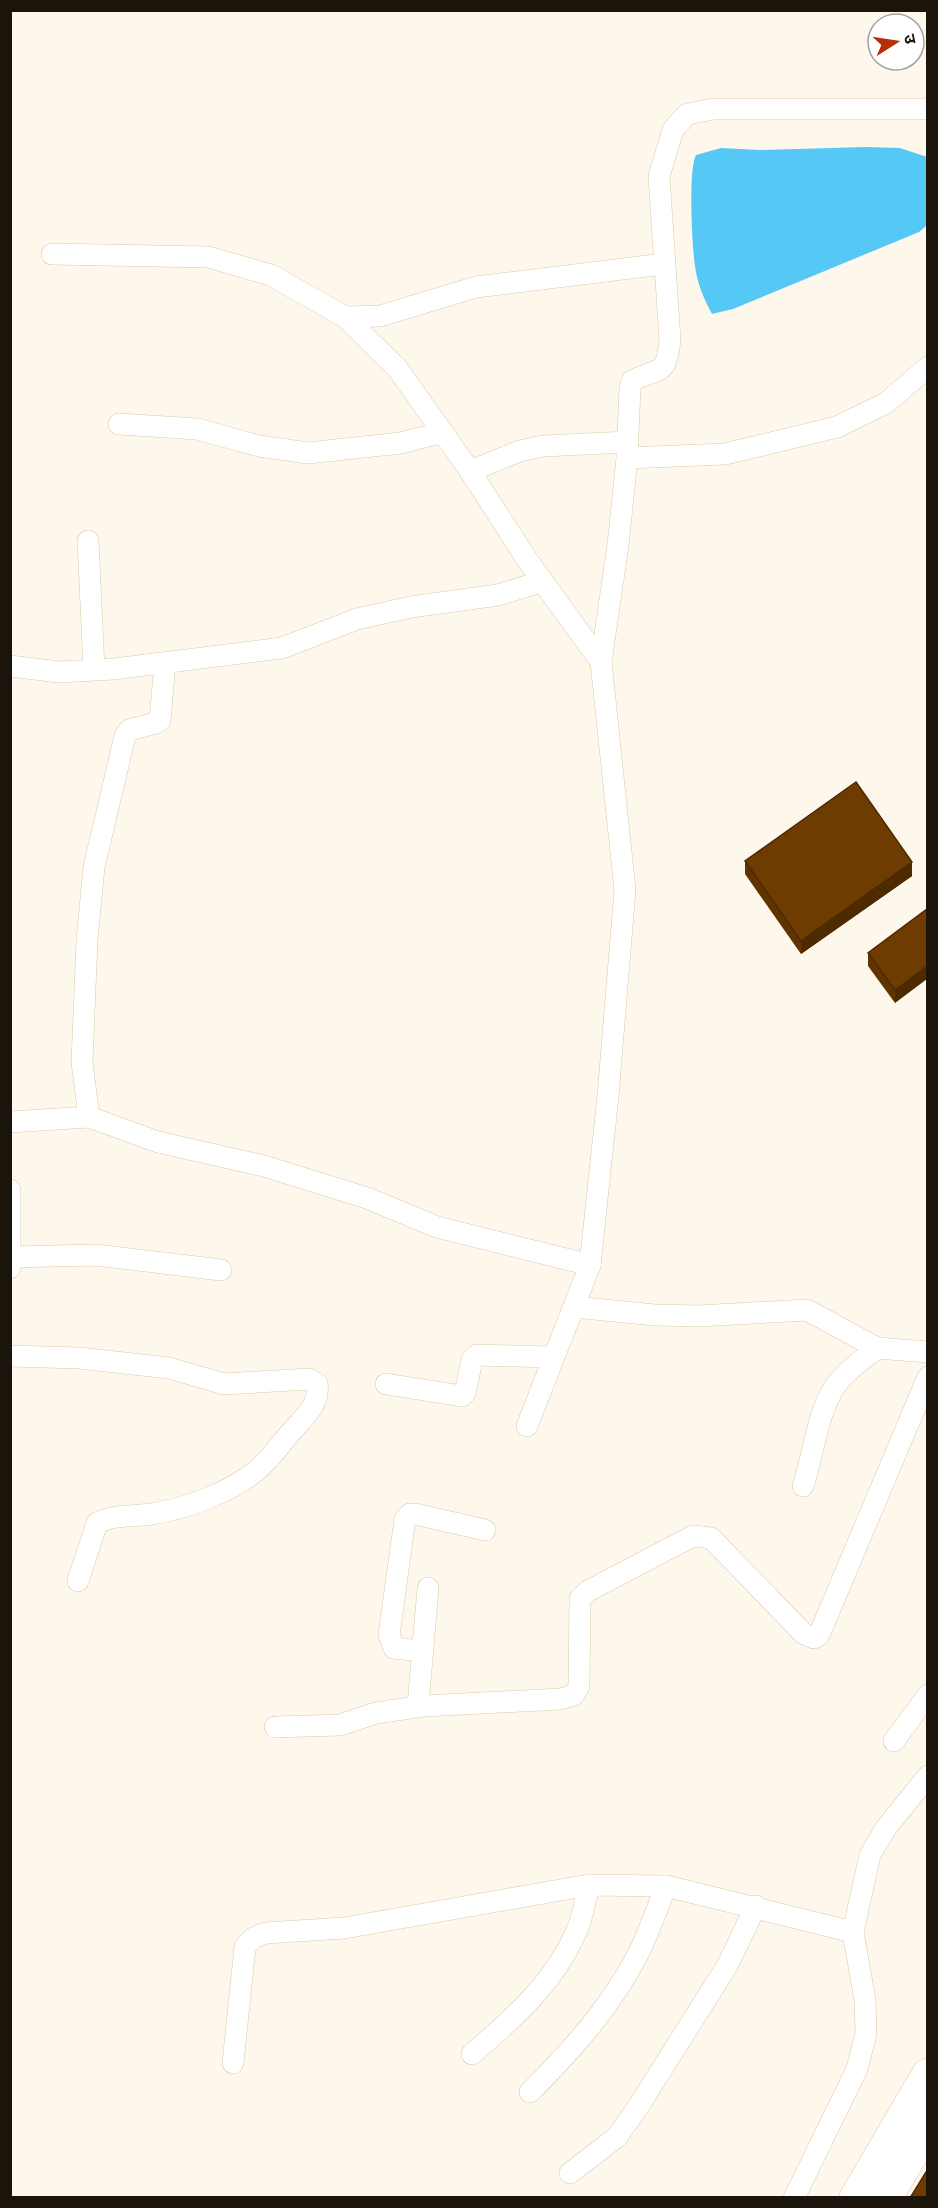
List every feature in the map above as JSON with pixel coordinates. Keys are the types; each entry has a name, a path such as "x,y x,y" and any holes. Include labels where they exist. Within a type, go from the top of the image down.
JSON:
{"highway":[{"path":"856,2198 927,2075"},
{"path":"885,2198 927,2126"}],"street":[{"path":"527,1426 552,1357 590,1265 625,890 601,662 618,545 628,450 632,381 660,370 668,361 670,340 663,264 659,176 673,130 687,114 714,109 927,109"},
{"path":"52,254 208,257 271,275 345,317 397,368 601,662"},
{"path":"345,317 380,316 476,287 663,264"},
{"path":"470,471 520,451 543,446 725,454 837,427 886,403 927,367"},
{"path":"118,424 197,429 259,446 308,453 401,444 443,432"},
{"path":"88,541 94,669"},
{"path":"10,666 59,672 114,669 282,648 357,619 498,595 543,581"},
{"path":"89,1116 82,1062 87,940 94,867 125,736 129,730 160,720 165,663"},
{"path":"10,1122 89,1116 158,1142 264,1166 367,1198 437,1227 590,1265"},
{"path":"10,1190 11,1263 96,1255 221,1270"},
{"path":"574,1307 655,1315 698,1316 807,1310 877,1348 927,1352"},
{"path":"803,1486 813,1456 821,1417 831,1392 855,1366 877,1348"},
{"path":"386,1384 462,1396 465,1393 472,1360 477,1355 552,1357"},
{"path":"10,1356 79,1358 169,1368 224,1384 309,1379 317,1384 319,1396 312,1409 257,1471 230,1487 182,1507 151,1514 107,1518 97,1523 78,1581"},
{"path":"275,1727 340,1725 376,1713 418,1706 561,1699 574,1695 579,1686 580,1599 588,1591 693,1536 711,1538 804,1634 814,1638 819,1635 927,1377"},
{"path":"421,1651 394,1648 389,1635 405,1520 415,1514 485,1530"},
{"path":"418,1706 428,1588"},
{"path":"894,1741 927,1695"},
{"path":"794,2198 857,2069 866,2034 865,2000 853,1932 870,1855 886,1828 927,1776"},
{"path":"233,2064 245,1947 253,1938 266,1933 344,1928 589,1885 666,1886 756,1906 853,1932"},
{"path":"472,2054 525,2008 556,1967 577,1930 589,1885"},
{"path":"530,2092 571,2051 597,2019 638,1954 666,1886"},
{"path":"570,2174 616,2137 638,2107 727,1966 756,1906"}],"water":[{"path":"721,148 760,150 900,148 927,157 927,225 919,232 733,309 712,314 699,285 694,256 691,192 696,155"}],"building":[{"path":"856,782 912,862 801,941 745,861"},
{"path":"927,909 927,966 895,990 868,953"},
{"path":"926,2172 927,2198 910,2198"}]}
